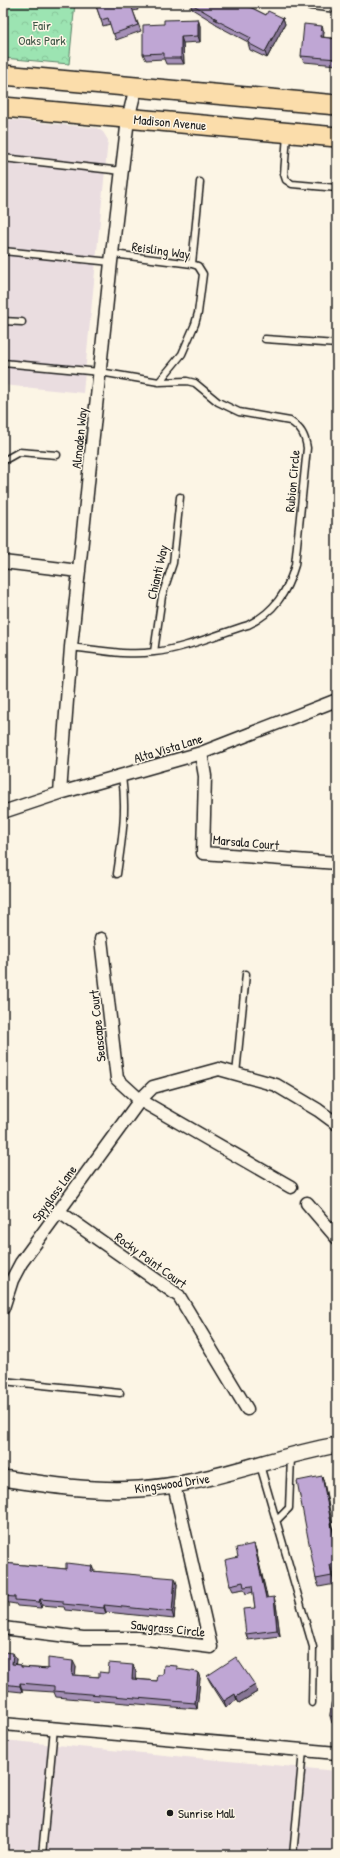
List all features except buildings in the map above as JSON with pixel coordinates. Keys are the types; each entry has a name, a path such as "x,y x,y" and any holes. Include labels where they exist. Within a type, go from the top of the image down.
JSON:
{"main road":[{"path":"3,75 337,105"},
{"name":"Madison Avenue","path":"3,107 337,137"}],"street":[{"path":"311,3 337,6"},
{"name":"Almaden Way","path":"60,794 71,647 112,258 128,119 136,87"},
{"path":"3,562 79,571"},
{"name":"Alta Vista Lane","path":"3,812 201,753 337,700"},
{"name":"Marsala Court","path":"201,753 205,776 203,853 337,863"},
{"name":"Seascape Court","path":"101,939 117,1079 140,1100"},
{"name":"Spyglass Lane","path":"3,1308 12,1280 21,1263 140,1100 153,1087 219,1069 276,1085 337,1123"},
{"path":"140,1100 291,1187"},
{"path":"306,1203 337,1238"},
{"name":"Rocky Point Court","path":"58,1211 179,1296 247,1409"},
{"name":"Kingswood Drive","path":"3,1478 57,1487 97,1490 139,1489 174,1485 220,1476 337,1445"},
{"name":"Sawgrass Circle","path":"3,1628 83,1638 138,1638 211,1647 174,1485"},
{"path":"3,1724 337,1753"}],"lane":[{"path":"287,133 284,174 286,180 292,184 337,188"},
{"path":"3,158 122,172"},
{"path":"192,264 200,182"},
{"name":"Reisling Way","path":"3,251 192,264 198,266 202,274 198,312 195,324 182,354 160,382"},
{"path":"3,321 22,322"},
{"path":"266,339 337,344"},
{"name":"Rubion Circle","path":"3,363 100,372 160,382 187,381 195,383 218,402 240,412 290,421 302,432 307,448 295,565 290,583 281,598 266,614 248,625 173,648 154,652 136,654 71,647"},
{"path":"3,461 19,452 57,455"},
{"name":"Chianti Way","path":"154,652 162,596 173,563 180,496"},
{"path":"117,874 125,821 125,797 122,776"},
{"path":"236,1074 246,974"},
{"path":"3,1381 120,1393"},
{"path":"276,1521 289,1508 291,1457"},
{"path":"260,1465 313,1647 312,1703"},
{"path":"42,1855 54,1728"},
{"path":"300,1855 293,1855 303,1751"}],"shaded area":[{"path":"3,119 97,128 103,132 108,140 83,393 3,385"},
{"name":"Sunrise Mall","path":"3,1740 337,1771 337,1855 3,1855"}],"green space":[{"name":"Fair Oaks Park","path":"3,3 75,3 69,64 3,58"}],"place":[{"name":"Sunrise Mall","path":"170,1813"}]}
